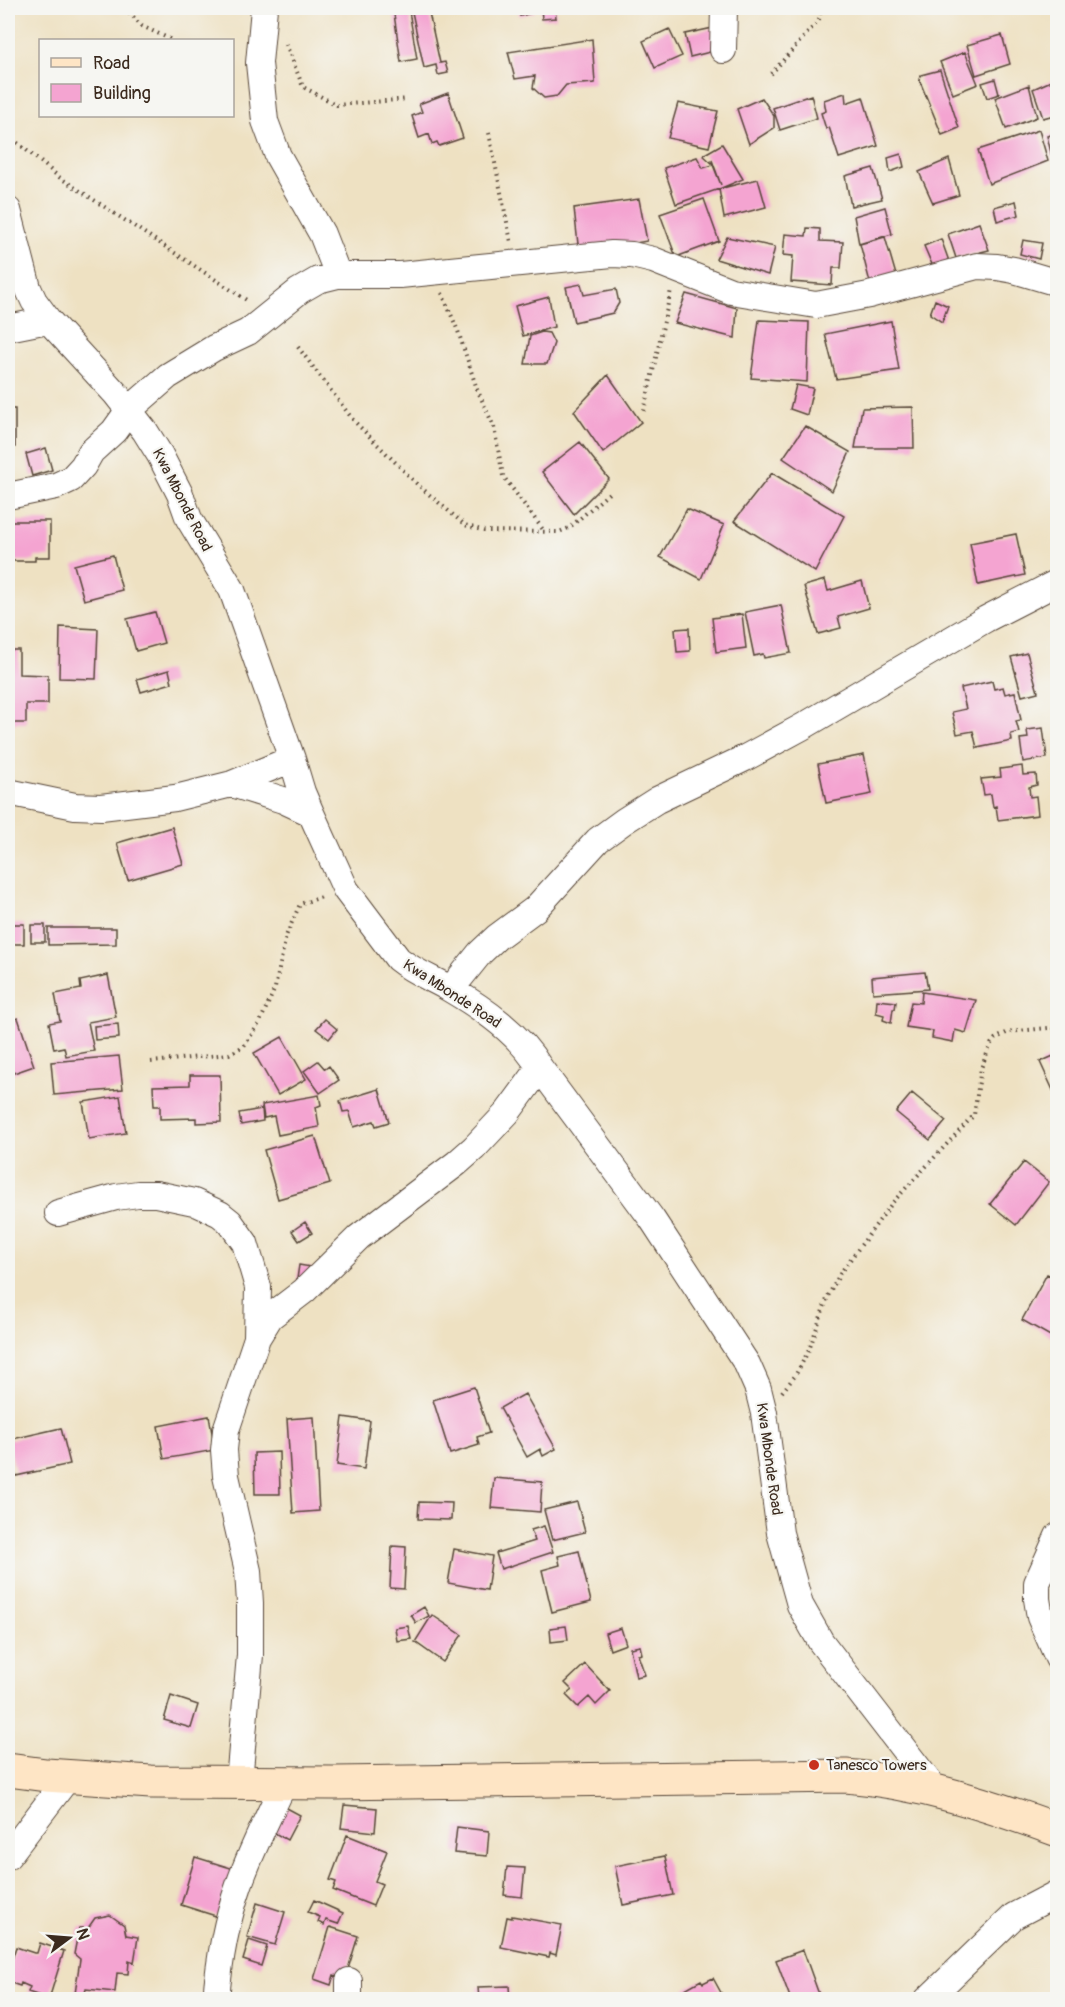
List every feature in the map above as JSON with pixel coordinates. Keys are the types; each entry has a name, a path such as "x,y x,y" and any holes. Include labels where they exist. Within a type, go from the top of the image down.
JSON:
{"street":[{"path":"264,8 259,63 265,121 278,156 322,234 338,275"},
{"path":"723,50 724,8"},
{"name":"Kwa Mbonde Road","path":"8,210 28,288 34,301 48,320 116,394 145,431 180,494 189,519 232,590 302,792 346,890 398,959 406,966 451,989 498,1020 531,1053 652,1219 741,1354 758,1389 764,1413 780,1533 800,1605 828,1651 936,1791"},
{"path":"8,496 56,486 71,479 92,452 114,431 129,410 168,376 214,348 248,332 299,291 318,280 338,275 400,275 612,254 632,255 653,260 730,291 816,305 869,295 977,266 1006,269 1058,283"},
{"path":"8,328 48,320"},
{"path":"451,989 480,953 497,937 536,909 598,840 624,821 657,800 802,728 986,619 1058,582"},
{"path":"8,792 88,808 175,798 232,784 292,759"},
{"path":"232,784 283,800 311,813"},
{"path":"239,1782 250,1654 250,1603 248,1571 226,1476 224,1450 226,1430 257,1338 270,1317 304,1291 359,1237 474,1148 507,1113 540,1068"},
{"path":"58,1213 116,1197 156,1194 194,1202 220,1214 240,1234 252,1265 258,1287 257,1338"},
{"path":"1058,1536 1037,1583 1037,1599 1040,1617 1058,1658"},
{"path":"8,1770 46,1775 151,1782 846,1776 881,1779 936,1791 1058,1830"},
{"path":"8,1856 69,1776"},
{"path":"216,2000 224,1942 239,1884 284,1782"},
{"path":"927,2000 1014,1916 1058,1893"}],"path":[{"path":"125,8 142,26 170,39"},
{"path":"771,74 819,20 821,8"},
{"path":"283,34 290,59 303,87 337,105 408,99"},
{"path":"489,133 515,264"},
{"path":"8,135 59,177 269,315"},
{"path":"644,411 676,269"},
{"path":"433,272 458,331 477,389 494,427 503,476 545,531"},
{"path":"298,347 354,421 418,486 465,525 484,531 559,532 569,528 609,493"},
{"path":"151,1062 229,1054 244,1046 260,1022 274,988 286,936 300,904 346,890"},
{"path":"764,1413 795,1376 817,1332 834,1283 847,1264 893,1202 974,1115 981,1068 991,1044 1008,1032 1058,1027"}],"building":[{"path":"428,8 440,63 445,62 448,73 438,75 436,65 424,68 412,12"},
{"path":"517,8 533,8 535,12 520,16"},
{"path":"541,8 555,8 556,18 542,19"},
{"path":"409,11 417,59 401,62 394,14"},
{"path":"713,28 718,50 690,57 685,34"},
{"path":"669,29 682,56 655,68 643,41"},
{"path":"1002,35 1010,64 976,75 967,45"},
{"path":"592,39 595,83 566,85 557,96 544,98 533,88 535,76 515,79 508,52"},
{"path":"965,52 978,84 953,94 940,62"},
{"path":"940,70 959,128 942,135 919,79 921,75"},
{"path":"1058,78 1058,114 1043,118 1033,89"},
{"path":"995,79 999,94 987,98 982,83"},
{"path":"1029,85 1037,117 1006,129 995,98"},
{"path":"448,93 463,138 439,146 437,142 432,144 429,134 419,138 412,116 422,112 419,104"},
{"path":"845,93 846,103 863,97 878,146 839,158 829,127 826,129 821,113 826,111 824,100"},
{"path":"811,95 817,118 780,130 773,108"},
{"path":"762,98 774,116 774,128 749,144 737,109"},
{"path":"678,103 718,111 709,147 668,138"},
{"path":"1039,130 1048,161 989,184 978,150"},
{"path":"1058,132 1058,164 1054,165 1047,136"},
{"path":"722,144 743,179 676,204 664,168 697,157 703,168 713,165 721,185 712,160 713,164 703,155"},
{"path":"901,154 904,167 890,172 888,158"},
{"path":"949,159 959,195 933,203 919,172"},
{"path":"873,168 882,199 851,206 845,176"},
{"path":"758,179 766,207 724,218 719,189"},
{"path":"639,199 647,241 579,253 574,208"},
{"path":"704,199 719,241 676,257 660,214"},
{"path":"1016,201 1019,215 997,221 994,207"},
{"path":"885,207 892,234 859,244 854,216"},
{"path":"979,223 989,250 956,258 948,234"},
{"path":"807,228 820,229 820,241 843,242 841,268 833,268 832,285 791,282 793,256 783,255 785,234 806,236"},
{"path":"727,237 775,247 768,275 716,259"},
{"path":"885,237 898,282 872,290 860,244"},
{"path":"941,239 950,264 934,269 924,246"},
{"path":"1023,240 1042,243 1039,259 1020,254"},
{"path":"581,284 584,295 616,289 619,303 613,313 574,322 566,287"},
{"path":"686,294 737,308 735,338 675,323"},
{"path":"549,297 554,327 523,336 515,306"},
{"path":"935,300 948,306 942,322 930,314"},
{"path":"759,320 809,322 807,382 751,378"},
{"path":"891,321 899,370 836,379 825,334"},
{"path":"542,332 549,333 554,343 547,364 525,364 530,336"},
{"path":"608,375 641,422 603,453 574,411"},
{"path":"796,385 813,388 807,415 790,409"},
{"path":"913,407 914,448 855,448 862,408"},
{"path":"8,409 15,409 15,447 8,447"},
{"path":"805,426 850,452 832,491 783,458"},
{"path":"580,442 609,479 574,514 542,472"},
{"path":"46,448 52,470 32,476 26,454"},
{"path":"772,473 844,516 815,572 734,521"},
{"path":"687,509 724,525 701,579 660,557"},
{"path":"8,521 50,521 50,557 35,557 35,561 11,561 11,557 8,557"},
{"path":"1016,534 1025,575 978,585 970,543"},
{"path":"113,555 122,590 84,600 74,565"},
{"path":"825,580 828,591 862,581 869,608 838,617 841,628 818,634 804,586"},
{"path":"781,605 791,653 764,658 763,654 754,656 745,612"},
{"path":"155,612 164,643 136,651 127,619"},
{"path":"742,614 746,648 716,652 712,618"},
{"path":"60,627 98,629 96,679 59,678"},
{"path":"689,628 690,651 677,652 675,629"},
{"path":"8,650 19,650 19,674 48,675 48,704 26,704 26,723 8,723"},
{"path":"1027,653 1038,692 1022,696 1011,657"},
{"path":"169,670 172,683 141,692 137,679"},
{"path":"992,681 994,689 1003,687 1005,694 1015,692 1021,720 1016,721 1019,732 1011,734 1012,741 977,748 973,731 957,734 952,712 966,709 961,688"},
{"path":"1043,728 1047,758 1023,762 1020,739 1028,738 1027,730"},
{"path":"864,755 872,794 826,803 818,764"},
{"path":"1022,766 1023,775 1036,774 1037,785 1029,787 1030,797 1036,796 1038,815 998,820 996,806 993,807 991,794 984,795 981,779 1001,777 1000,769"},
{"path":"172,827 183,864 128,880 117,843"},
{"path":"8,924 24,924 24,944 8,944"},
{"path":"31,925 45,925 45,942 31,942"},
{"path":"48,928 116,928 116,944 48,945"},
{"path":"925,972 928,989 873,993 872,977"},
{"path":"108,975 116,1017 88,1022 94,1051 66,1056 64,1047 54,1049 49,1023 60,1021 55,994 81,989 80,981"},
{"path":"922,992 976,1000 966,1033 955,1030 953,1042 932,1038 933,1031 906,1027 911,1002 921,1003"},
{"path":"877,1000 896,1002 891,1023 883,1020 884,1015 876,1013"},
{"path":"18,1018 34,1066 11,1074 8,1063 8,1021"},
{"path":"325,1019 337,1029 329,1039 316,1029"},
{"path":"118,1024 119,1038 95,1040 94,1026"},
{"path":"282,1037 306,1079 278,1095 254,1053"},
{"path":"1058,1054 1058,1101 1040,1062"},
{"path":"119,1056 123,1089 54,1095 51,1062"},
{"path":"318,1061 325,1069 329,1066 339,1080 320,1093 304,1071"},
{"path":"190,1075 220,1075 221,1122 196,1123 196,1118 160,1119 160,1106 154,1106 153,1086 190,1085"},
{"path":"379,1089 389,1122 376,1126 374,1121 354,1127 349,1111 343,1112 340,1101"},
{"path":"912,1093 946,1121 930,1140 896,1112"},
{"path":"319,1095 321,1105 316,1107 319,1127 278,1135 274,1116 264,1118 262,1105"},
{"path":"120,1096 126,1133 89,1139 83,1102"},
{"path":"262,1109 263,1121 241,1125 239,1113"},
{"path":"315,1136 330,1184 278,1199 264,1150"},
{"path":"1024,1162 1049,1182 1016,1225 990,1204"},
{"path":"305,1222 312,1233 299,1241 292,1231"},
{"path":"299,1265 311,1267 308,1281 297,1279"},
{"path":"1047,1274 1058,1279 1058,1328 1052,1337 1022,1320"},
{"path":"474,1387 489,1433 477,1437 479,1445 450,1454 433,1400"},
{"path":"525,1394 556,1449 543,1456 540,1449 527,1457 500,1408"},
{"path":"209,1416 215,1450 164,1459 158,1426"},
{"path":"314,1417 319,1511 293,1513 287,1419"},
{"path":"343,1417 370,1421 364,1469 337,1465"},
{"path":"61,1428 70,1464 16,1476 8,1440"},
{"path":"279,1452 280,1494 255,1494 254,1453"},
{"path":"494,1478 542,1482 540,1512 491,1508"},
{"path":"419,1502 452,1503 451,1520 418,1519"},
{"path":"577,1502 585,1532 552,1540 544,1510"},
{"path":"544,1526 553,1552 501,1569 496,1553 535,1541 531,1530"},
{"path":"392,1546 406,1547 404,1589 390,1588"},
{"path":"454,1549 492,1556 487,1590 448,1583"},
{"path":"579,1551 591,1602 552,1612 542,1570 560,1565 558,1556"},
{"path":"424,1607 429,1616 416,1623 411,1615"},
{"path":"432,1615 462,1635 443,1662 415,1642"},
{"path":"408,1626 411,1639 397,1641 395,1628"},
{"path":"566,1626 568,1640 551,1642 550,1628"},
{"path":"621,1628 626,1644 610,1650 605,1633"},
{"path":"640,1646 642,1654 638,1655 645,1675 636,1677 630,1648"},
{"path":"585,1664 610,1691 596,1705 589,1697 578,1707 566,1695 572,1690 565,1683"},
{"path":"171,1696 198,1705 191,1728 164,1720"},
{"path":"344,1805 377,1808 375,1832 341,1828"},
{"path":"285,1807 300,1815 287,1840 271,1831"},
{"path":"457,1827 489,1831 487,1856 454,1853"},
{"path":"347,1835 387,1851 375,1881 382,1884 373,1906 333,1890 336,1882 330,1880"},
{"path":"665,1856 673,1895 623,1905 615,1866"},
{"path":"195,1857 234,1869 219,1917 181,1905"},
{"path":"507,1867 525,1868 522,1897 504,1895"},
{"path":"314,1900 343,1913 338,1924 326,1920 324,1925 318,1922 320,1917 308,1912"},
{"path":"257,1903 285,1912 275,1945 247,1937"},
{"path":"110,1915 124,1925 126,1935 138,1937 134,1963 129,1961 128,1974 117,1973 115,1992 86,1989 84,1996 75,1994 80,1959 74,1954 79,1928 88,1928 95,1918"},
{"path":"512,1916 562,1925 556,1955 550,1953 549,1957 501,1947 507,1917 512,1918"},
{"path":"330,1927 358,1936 345,1979 334,1975 331,1985 314,1979"},
{"path":"249,1940 267,1946 261,1966 243,1960"},
{"path":"40,1943 64,1951 49,1999 28,1992 30,1987 21,1983 20,1986 8,1982 8,1971 16,1947 37,1953"},
{"path":"803,1950 821,2000 791,2000 776,1960"},
{"path":"713,1978 725,2000 672,2000 687,1993 685,1989 701,1980 703,1983"},
{"path":"509,1986 510,2000 479,2000 478,1987"}],"place":[{"name":"Tanesco Towers","path":"814,1765"}]}
